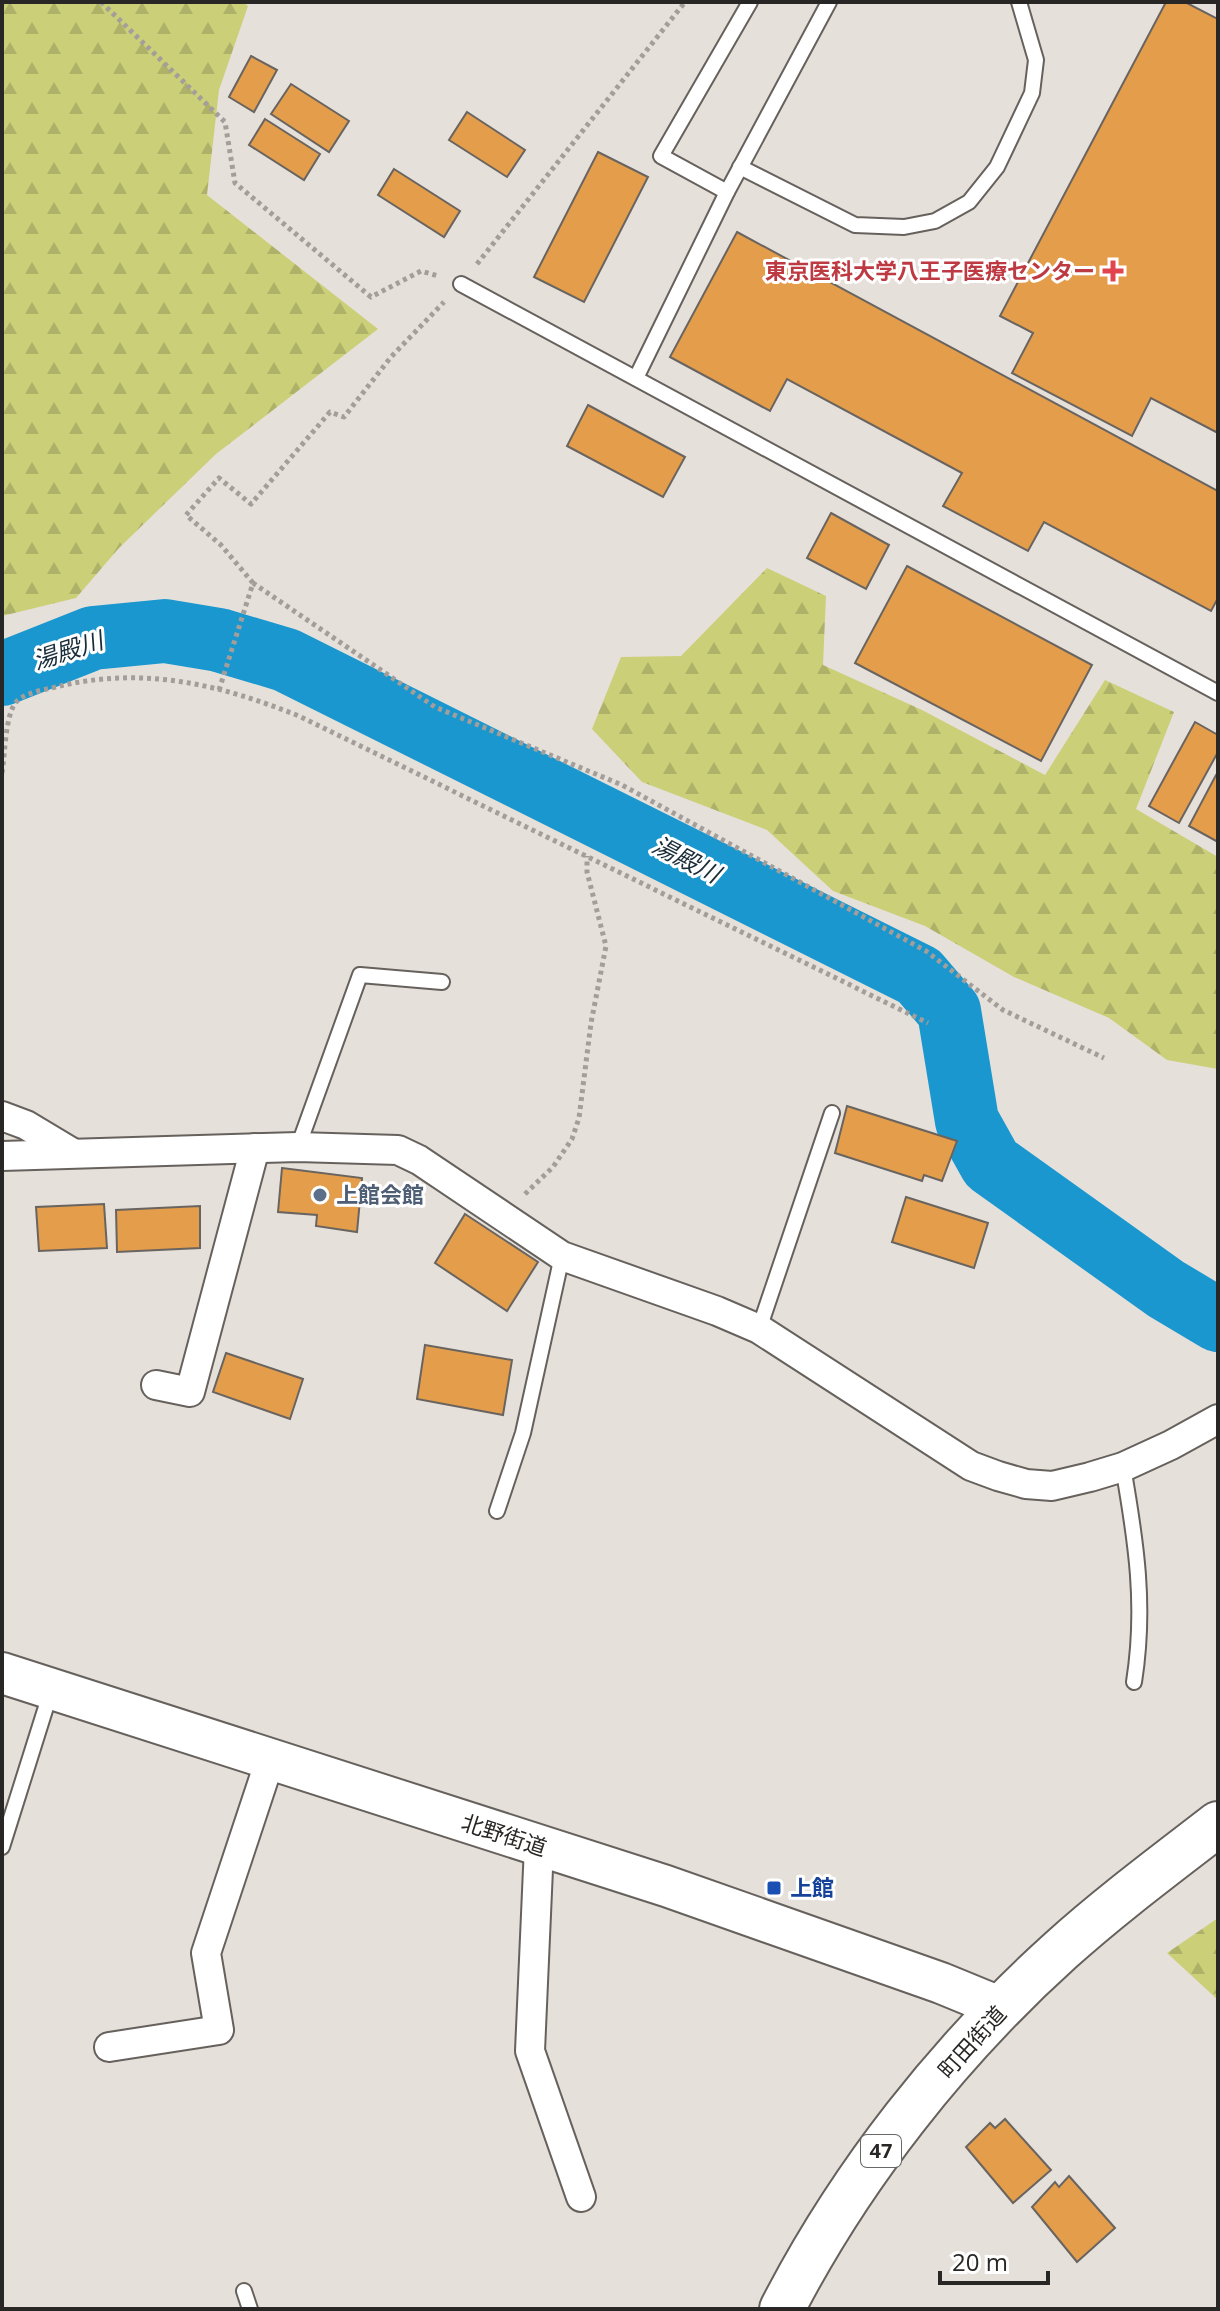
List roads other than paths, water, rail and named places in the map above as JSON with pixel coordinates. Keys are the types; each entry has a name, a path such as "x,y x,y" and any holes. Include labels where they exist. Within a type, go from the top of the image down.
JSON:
{"main road":[{"name":"北野街道","path":"2,1673 680,1891 941,1983 1002,2008"},
{"name":"町田街道","path":"782,2309 816,2247 861,2178 924,2097 1002,2008 1084,1930 1218,1824"}],"street":[{"path":"2,1116 26,1125 72,1153"},
{"path":"2,1156 298,1147 398,1150 419,1160 506,1216 562,1256 759,1329 971,1466 1026,1484 1052,1486 1123,1467 1218,1419"},
{"path":"156,1385 190,1392 255,1148"},
{"path":"109,2047 219,2030 206,1953 270,1760"},
{"path":"539,1846 530,2051 581,2197"}],"lane":[{"path":"727,192 661,156 750,2"},
{"path":"636,378 727,192 829,2"},
{"path":"740,167 855,225 904,227 935,221 969,202 997,167 1032,93 1036,60 1019,2"},
{"path":"461,284 1218,693"},
{"path":"298,1147 360,975 442,982"},
{"path":"759,1329 832,1113"},
{"path":"497,1511 523,1433 562,1256"},
{"path":"1123,1467 1137,1546 1141,1641 1134,1682"},
{"path":"2,1847 51,1689"},
{"path":"244,2291 250,2309"}],"waterway":[{"name":"湯殿川","path":"2,674 93,638 165,631 219,640 286,660 919,976 949,1011 967,1121 991,1164 1166,1289 1218,1320"}],"place":[{"name":"東京医科大学八王子医療センター","path":"1113,271"},
{"name":"上館会館","path":"320,1195"},
{"name":"上館","path":"774,1888"}]}
